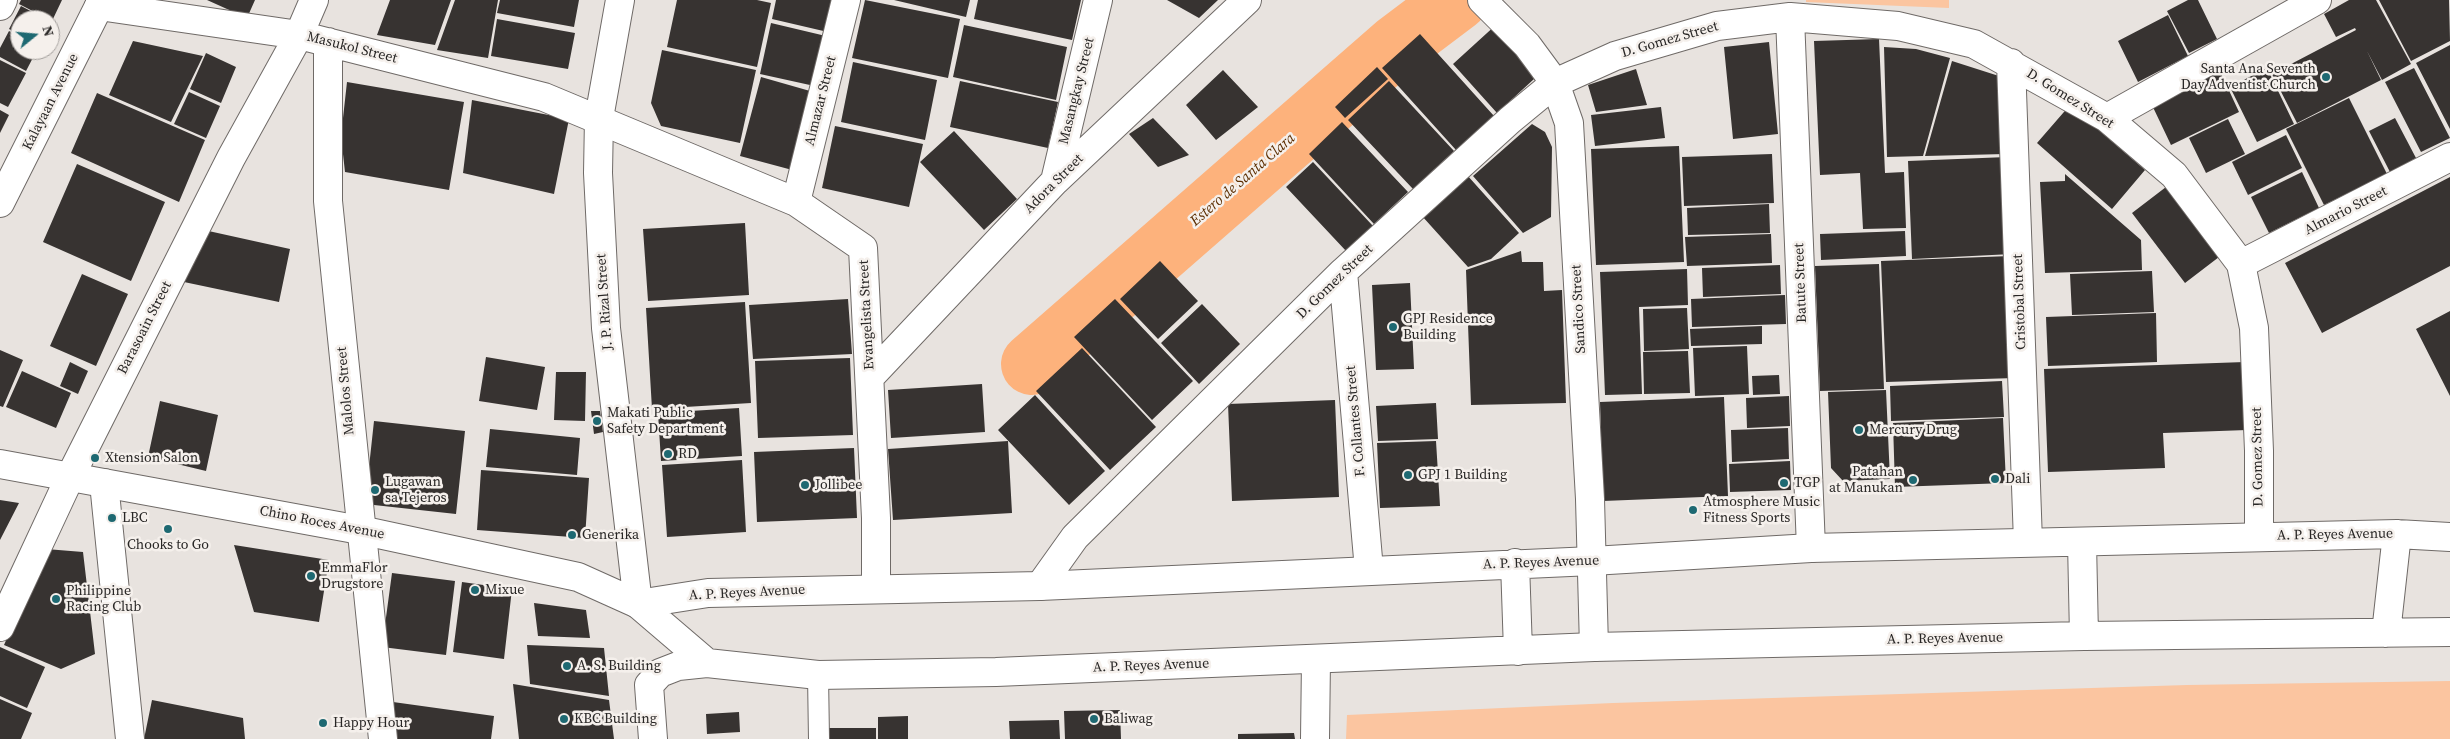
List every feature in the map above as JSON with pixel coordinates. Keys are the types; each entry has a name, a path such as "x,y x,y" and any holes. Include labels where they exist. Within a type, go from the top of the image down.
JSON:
{"street":[{"path":"0,6 3,0"},
{"path":"299,35 314,0"},
{"name":"J. P. Rizal Street","path":"620,0 599,118 598,173 606,328 638,604"},
{"name":"Almazar Street","path":"796,202 846,0"},
{"name":"Masangkay Street","path":"1055,181 1098,0"},
{"name":"Adora Street","path":"870,377 1055,181 1247,0"},
{"path":"2107,118 2317,0"},
{"name":"Sandico Street","path":"1483,1 1527,45 1555,83 1569,123 1592,561 1594,647"},
{"name":"Masukol Street","path":"101,3 299,35 544,97 599,118"},
{"name":"Kalayaan Avenue","path":"0,203 101,3"},
{"name":"D. Gomez Street","path":"1040,586 1075,537 1343,272 1510,120 1555,83 1615,56 1717,26 1790,18 1898,26 1974,44 2107,118 2174,175 2241,264 2254,328 2259,451 2259,537"},
{"name":"Batute Street","path":"1790,18 1811,548"},
{"name":"Barasoain Street","path":"0,627 70,477 231,158 299,35"},
{"name":"Malolos Street","path":"328,42 328,201 360,530 383,739"},
{"name":"Cristobal Street","path":"2011,63 2028,542"},
{"name":"Evangelista Street","path":"599,118 796,202 863,248 870,377 876,588"},
{"name":"Almario Street","path":"2241,264 2450,157"},
{"name":"F. Collantes Street","path":"1343,272 1369,570"},
{"name":"Chino Roces Avenue","path":"0,464 360,530 578,577 638,604"},
{"path":"104,483 130,739"},
{"path":"2386,633 2397,534"},
{"name":"A. P. Reyes Avenue","path":"638,604 708,593 1040,586 1592,561 1811,548 2397,534 2450,537"},
{"path":"2082,542 2084,636"},
{"path":"1515,563 1518,651"},
{"path":"638,604 707,663"},
{"name":"A. P. Reyes Avenue","path":"707,663 818,675 1005,672 1594,647 2084,636 2450,632"},
{"path":"1315,739 1316,660"},
{"path":"653,739 649,685 660,673 678,666 707,663"}],"lane":[{"path":"818,675 819,739"}],"shaded area":[{"path":"1806,0 1949,0 1949,8 1806,2"},
{"path":"2450,681 2450,739 1346,739 1347,715 1613,703 2187,685"}],"building":[{"path":"21,0 62,0 57,10 31,10 19,4"},
{"path":"207,0 255,0 247,18"},
{"path":"390,0 451,0 435,45 377,35"},
{"path":"455,0 498,0 488,58 437,50"},
{"path":"500,0 579,0 574,27 497,13"},
{"path":"677,0 757,0 771,3 757,67 667,47"},
{"path":"776,0 839,0 832,33 772,19"},
{"path":"865,0 960,19 948,78 852,58"},
{"path":"894,0 970,0 966,17"},
{"path":"978,0 1081,0 1072,40 974,19"},
{"path":"1167,0 1218,0 1199,18"},
{"path":"2188,0 2198,0 2217,39 2189,53 2167,11"},
{"name":"Santa Ana Seventh Day Adventist Church","path":"2349,0 2376,0 2411,64 2382,80 2367,51 2381,80 2297,123 2272,74 2356,30 2355,28 2336,37 2324,14"},
{"path":"2379,0 2449,0 2450,41 2411,61"},
{"path":"21,6 29,10 19,10"},
{"path":"2168,15 2188,56 2138,82 2118,41"},
{"path":"497,19 575,33 568,69 491,56"},
{"path":"771,23 830,37 819,87 760,74"},
{"path":"1498,23 1535,72 1534,79 1497,113 1453,64"},
{"path":"964,25 1067,47 1056,100 953,77"},
{"path":"10,32 10,60 32,60 26,71 0,57 0,48"},
{"path":"1420,34 1494,116 1456,150 1382,68"},
{"path":"1879,39 1885,173 1904,172 1906,228 1863,229 1860,173 1820,175 1814,41"},
{"path":"133,41 203,56 171,122 109,95"},
{"path":"1769,42 1778,134 1733,139 1724,47"},
{"path":"2450,45 2450,129 2416,63"},
{"path":"1884,47 1916,49 1950,58 1923,156 1887,157"},
{"path":"662,50 756,70 740,143 661,126 651,103"},
{"path":"206,53 236,67 221,103 190,89"},
{"path":"0,60 26,73 8,107 0,103"},
{"path":"1952,61 2002,77 2005,154 1925,156"},
{"path":"853,62 937,80 925,140 841,122"},
{"path":"1377,67 1388,79 1345,118 1335,107"},
{"path":"2267,68 2294,124 2257,142 2230,87"},
{"path":"2414,68 2450,138 2421,152 2385,82"},
{"path":"1636,69 1647,105 1596,112 1588,85"},
{"path":"2219,69 2239,112 2171,145 2151,103"},
{"path":"1223,70 1258,107 1216,140 1186,105"},
{"path":"761,77 817,93 796,171 740,156"},
{"path":"960,81 1058,102 1048,148 950,127"},
{"path":"1389,81 1454,151 1413,189 1348,120"},
{"path":"347,82 464,102 449,190 345,172 341,136"},
{"path":"189,92 220,106 206,138 174,124"},
{"path":"97,93 205,140 179,202 71,153"},
{"path":"2349,98 2387,174 2324,205 2286,129"},
{"path":"472,100 569,119 554,194 463,173"},
{"path":"2070,105 2145,170 2112,209 2037,143"},
{"path":"1661,107 1665,138 1595,146 1591,115"},
{"path":"0,110 9,115 0,133"},
{"path":"1153,118 1189,155 1158,167 1129,134"},
{"path":"2395,118 2416,158 2390,172 2369,131"},
{"path":"2228,119 2245,154 2206,173 2189,138"},
{"path":"1342,122 1408,192 1374,224 1309,154"},
{"path":"1532,124 1545,132 1552,147 1551,217 1523,233 1473,176"},
{"path":"835,126 923,144 909,207 822,188"},
{"path":"954,131 1017,199 984,230 920,162"},
{"path":"2286,135 2302,168 2248,195 2232,162"},
{"path":"1679,146 1684,262 1596,265 1591,149"},
{"path":"1772,154 1774,203 1684,206 1682,157"},
{"path":"2007,157 2012,254 1912,259 1908,161"},
{"path":"1313,162 1373,226 1347,252 1286,187"},
{"path":"77,164 165,202 131,281 43,242"},
{"path":"2302,172 2319,208 2269,233 2251,197"},
{"path":"2065,174 2141,240 2142,270 2045,273 2040,182 2065,181"},
{"path":"1467,175 1519,233 1491,259 1468,267 1422,216"},
{"path":"2450,177 2450,266 2322,333 2285,263"},
{"path":"2166,187 2219,257 2185,283 2132,213"},
{"path":"1769,204 1770,233 1688,235 1687,208"},
{"path":"745,223 749,295 648,301 643,229"},
{"path":"204,230 290,249 279,302 184,282"},
{"path":"1905,231 1906,256 1821,260 1820,234"},
{"path":"1771,234 1772,263 1687,266 1685,237"},
{"path":"1521,251 1522,262 1543,262 1544,291 1562,290 1566,403 1471,405 1466,270"},
{"path":"2010,256 2015,378 1886,382 1881,261"},
{"path":"1160,261 1198,301 1158,339 1120,299"},
{"path":"1879,264 1884,389 1820,391 1815,266"},
{"path":"1780,265 1781,294 1703,297 1702,268"},
{"path":"1687,269 1688,305 1639,307 1642,394 1605,395 1600,272"},
{"path":"2152,271 2154,312 2072,315 2070,274"},
{"path":"82,274 128,294 96,366 50,346"},
{"name":"GPJ Residence Building","path":"1410,283 1414,369 1376,370 1372,285"},
{"path":"1785,295 1786,324 1692,327 1691,299"},
{"path":"848,299 852,354 753,359 749,305"},
{"path":"1115,299 1193,381 1152,420 1074,337"},
{"path":"745,302 751,403 652,409 646,308"},
{"path":"1202,304 1240,344 1199,384 1161,343"},
{"path":"1687,308 1689,349 1644,351 1643,309"},
{"path":"2450,311 2450,396 2416,329"},
{"path":"2156,313 2157,362 2048,366 2046,317"},
{"path":"1762,326 1762,344 1691,346 1690,329"},
{"path":"1747,346 1749,394 1695,396 1693,348"},
{"path":"1082,348 1156,427 1110,470 1036,391"},
{"path":"0,350 23,360 3,407 0,406"},
{"path":"1688,351 1690,393 1644,394 1643,352"},
{"path":"486,357 545,367 537,410 479,401"},
{"path":"850,358 853,435 758,438 755,361"},
{"path":"70,362 88,371 78,394 60,386"},
{"path":"2245,362 2247,430 2163,433 2165,468 2048,472 2044,369"},
{"path":"22,371 71,393 56,428 6,407"},
{"path":"556,372 586,372 585,421 554,420"},
{"path":"1779,375 1780,394 1753,395 1752,376"},
{"path":"2002,381 2004,417 1891,421 1890,386"},
{"path":"982,384 985,432 891,438 888,390"},
{"name":"Mercury Drug","path":"1886,390 1890,479 1843,481 1831,468 1828,392"},
{"path":"1035,395 1105,471 1069,505 998,430"},
{"path":"1789,396 1790,426 1747,428 1746,398"},
{"path":"1724,397 1728,496 1603,501 1600,402"},
{"path":"1335,400 1339,497 1232,501 1228,404"},
{"path":"160,401 218,415 206,471 148,457"},
{"path":"1436,403 1438,439 1378,441 1376,406"},
{"path":"739,408 742,456 661,461 658,413"},
{"name":"Makati Public Safety Department","path":"591,411 600,411 603,432 594,434"},
{"path":"2003,418 2006,483 1895,487 1893,423"},
{"path":"374,421 465,431 456,514 365,504"},
{"path":"1788,428 1789,459 1732,462 1731,430"},
{"path":"490,429 580,438 577,475 486,467"},
{"path":"1008,441 1012,513 893,520 888,449"},
{"name":"GPJ 1 Building","path":"1436,441 1440,506 1380,508 1377,443"},
{"name":"Jollibee","path":"854,448 857,518 757,522 754,452"},
{"path":"742,460 746,532 667,537 662,465"},
{"path":"1790,461 1791,490 1730,492 1729,464"},
{"path":"481,470 589,478 585,538 477,530"},
{"path":"0,500 19,503 0,540"},
{"path":"234,545 329,560 319,622 254,612"},
{"name":"Philippine Racing Club","path":"46,549 83,552 95,654 61,669 4,645"},
{"path":"392,573 455,581 446,655 382,647"},
{"path":"462,582 512,589 504,659 453,652"},
{"path":"534,603 586,610 590,638 538,636"},
{"name":"A. S. Building","path":"527,645 604,648 609,696 530,684"},
{"path":"0,647 45,667 27,708 0,696"},
{"name":"KBC Building","path":"513,684 609,700 614,739 519,739"},
{"path":"0,699 32,713 21,739 0,739"},
{"path":"152,700 243,718 245,739 144,739"},
{"path":"393,702 494,716 491,739 397,739"},
{"path":"1120,710 1121,739 1065,739 1064,711"},
{"path":"739,712 740,732 707,734 706,714"},
{"path":"908,716 908,739 878,739 878,717"},
{"path":"1059,720 1060,739 1010,739 1009,721"},
{"path":"829,728 876,728 876,739 829,739"},
{"path":"1294,733 1295,739 1238,739 1238,734"}],"waterway":[{"name":"Estero de Santa Clara","path":"1032,364 1396,46 1457,0"}],"place":[{"name":"Santa Ana Seventh Day Adventist Church","path":"2326,77"},
{"name":"GPJ Residence Building","path":"1393,327"},
{"name":"Makati Public Safety Department","path":"597,421"},
{"name":"Mercury Drug","path":"1859,430"},
{"name":"RD","path":"668,454"},
{"name":"Xtension Salon","path":"95,458"},
{"name":"GPJ 1 Building","path":"1408,475"},
{"name":"Dali","path":"1995,479"},
{"name":"Patahan at Manukan","path":"1913,480"},
{"name":"TGP","path":"1784,483"},
{"name":"Jollibee","path":"805,485"},
{"name":"Lugawan sa Tejeros","path":"375,490"},
{"name":"Atmosphere Music Fitness Sports","path":"1693,510"},
{"name":"LBC","path":"112,518"},
{"name":"Chooks to Go","path":"168,529"},
{"name":"Generika","path":"572,535"},
{"name":"EmmaFlor Drugstore","path":"311,576"},
{"name":"Mixue","path":"475,590"},
{"name":"Philippine Racing Club","path":"56,599"},
{"name":"A. S. Building","path":"567,666"},
{"name":"KBC Building","path":"564,719"},
{"name":"Baliwag","path":"1094,719"},
{"name":"Happy Hour","path":"323,723"}]}
